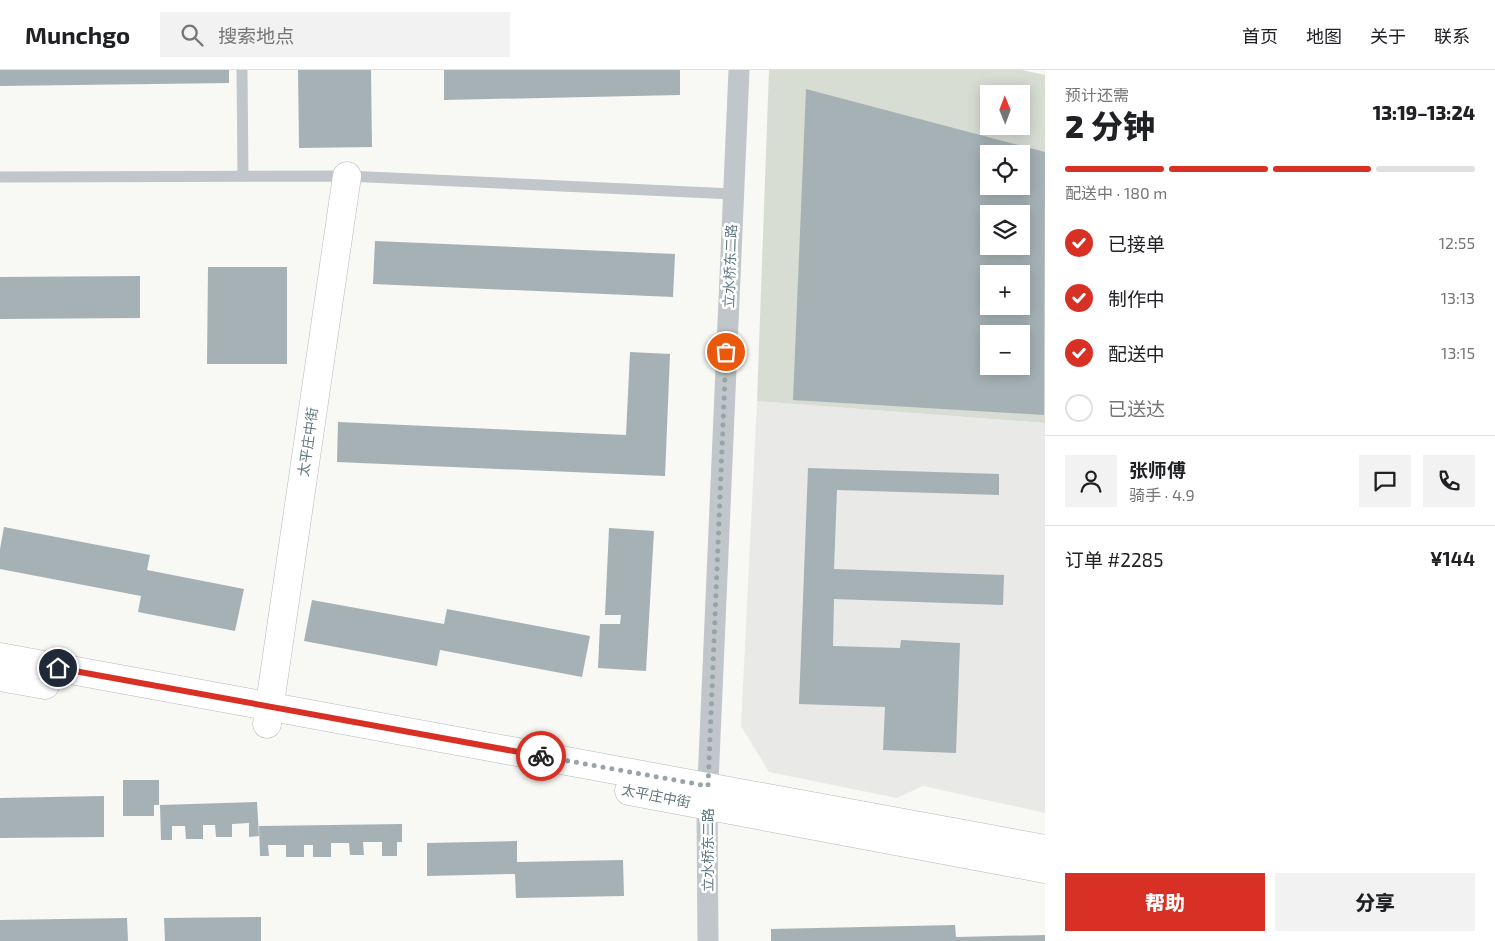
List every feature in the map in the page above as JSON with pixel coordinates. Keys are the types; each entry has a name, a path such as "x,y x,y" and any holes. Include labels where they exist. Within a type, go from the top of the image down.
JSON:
{"main road":[{"name":"太平庄中街","path":"268,716 347,176"},
{"name":"太平庄中街","path":"0,657 268,716"},
{"name":"太平庄中街","path":"0,677 268,716 708,796 1045,849"},
{"name":"太平庄中街","path":"708,796 1045,869"}],"street":[{"name":"立水桥东二路","path":"708,941 708,796 739,70"}],"lane":[{"path":"242,70 243,176"},
{"path":"0,177 347,176 733,194"}],"shaded area":[{"path":"769,70 1022,70 1045,75 1045,423 757,401"},
{"path":"757,401 1045,423 1045,813 923,786 897,798 769,772 741,726"}],"building":[{"path":"0,70 229,70 229,83 0,86"},
{"path":"298,70 371,70 372,147 299,148"},
{"path":"444,70 680,70 680,95 444,100"},
{"path":"806,89 1018,145 980,145 980,195 1030,195 1030,148 1045,152 1044,415 793,400"},
{"path":"375,241 675,254 673,297 373,284"},
{"path":"208,267 287,267 287,364 207,364"},
{"path":"140,276 140,318 0,319 0,277"},
{"path":"630,352 670,354 665,476 337,462 338,422 626,435"},
{"path":"808,468 999,474 999,495 837,490 834,569 1004,575 1003,605 834,599 833,646 900,648 901,640 960,643 956,753 883,750 885,707 799,704"},
{"path":"4,527 150,555 147,570 244,589 235,631 138,612 141,596 0,569 0,549"},
{"path":"609,528 654,531 646,671 598,668 600,624 620,624 621,615 605,615"},
{"path":"312,600 444,624 447,609 590,636 582,677 440,650 437,666 304,641"},
{"path":"123,780 159,780 159,805 154,805 154,816 123,816"},
{"path":"104,796 104,837 0,838 0,798"},
{"path":"257,802 259,836 249,837 249,823 232,824 232,837 216,837 215,825 203,825 203,839 186,839 185,826 172,826 172,840 161,840 160,805"},
{"path":"402,824 402,842 397,842 397,856 382,856 382,842 363,842 364,855 350,855 349,843 331,843 331,857 313,857 313,845 304,845 304,857 286,857 286,845 268,845 269,856 260,856 259,826"},
{"path":"517,841 517,862 623,860 624,896 516,898 515,874 427,876 427,843"},
{"path":"261,917 261,941 165,941 164,918"},
{"path":"127,918 128,941 0,941 0,920"},
{"path":"955,925 956,937 1045,935 1045,941 771,941 771,929"}],"way so far":[{"path":"541,756 708,786 726,352"}],"route":[{"path":"58,668 269,708 541,756"}]}
